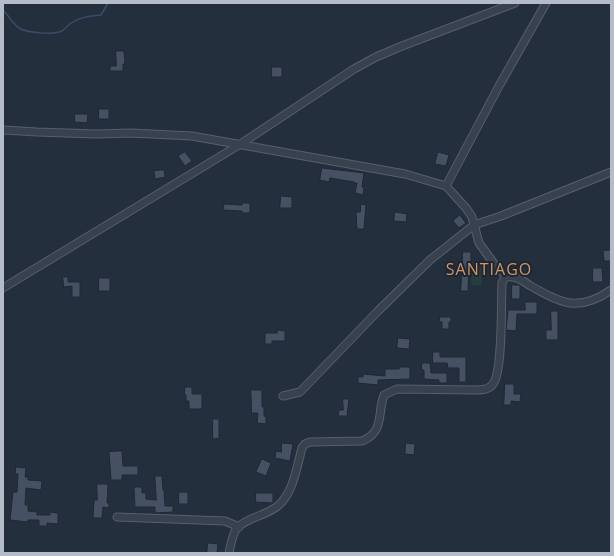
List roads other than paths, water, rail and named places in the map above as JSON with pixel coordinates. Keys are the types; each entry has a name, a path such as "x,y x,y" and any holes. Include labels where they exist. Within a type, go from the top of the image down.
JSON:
{"street":[{"path":"3,288 238,145 338,79 376,57 515,3"},
{"path":"446,186 499,86 546,3"},
{"path":"3,130 192,136 405,174 446,186 466,208 472,218 479,243 495,265 507,277 517,277 554,299 565,303 587,303 611,290"},
{"path":"283,396 300,392 378,311 430,260 474,225 501,216 611,172"},
{"path":"229,553 234,534 238,527 274,509 288,495 302,448 305,444 310,442 362,441 374,434 379,425 383,399 387,393 397,389 483,390 493,385 496,380 500,364 502,283 507,277"},
{"path":"117,517 225,521 238,527"}],"waterway":[{"path":"3,10 15,24 23,30 53,33 62,31 78,19 101,15 108,3"}],"district":[{"name":"SANTIAGO","path":"489,270"}]}
